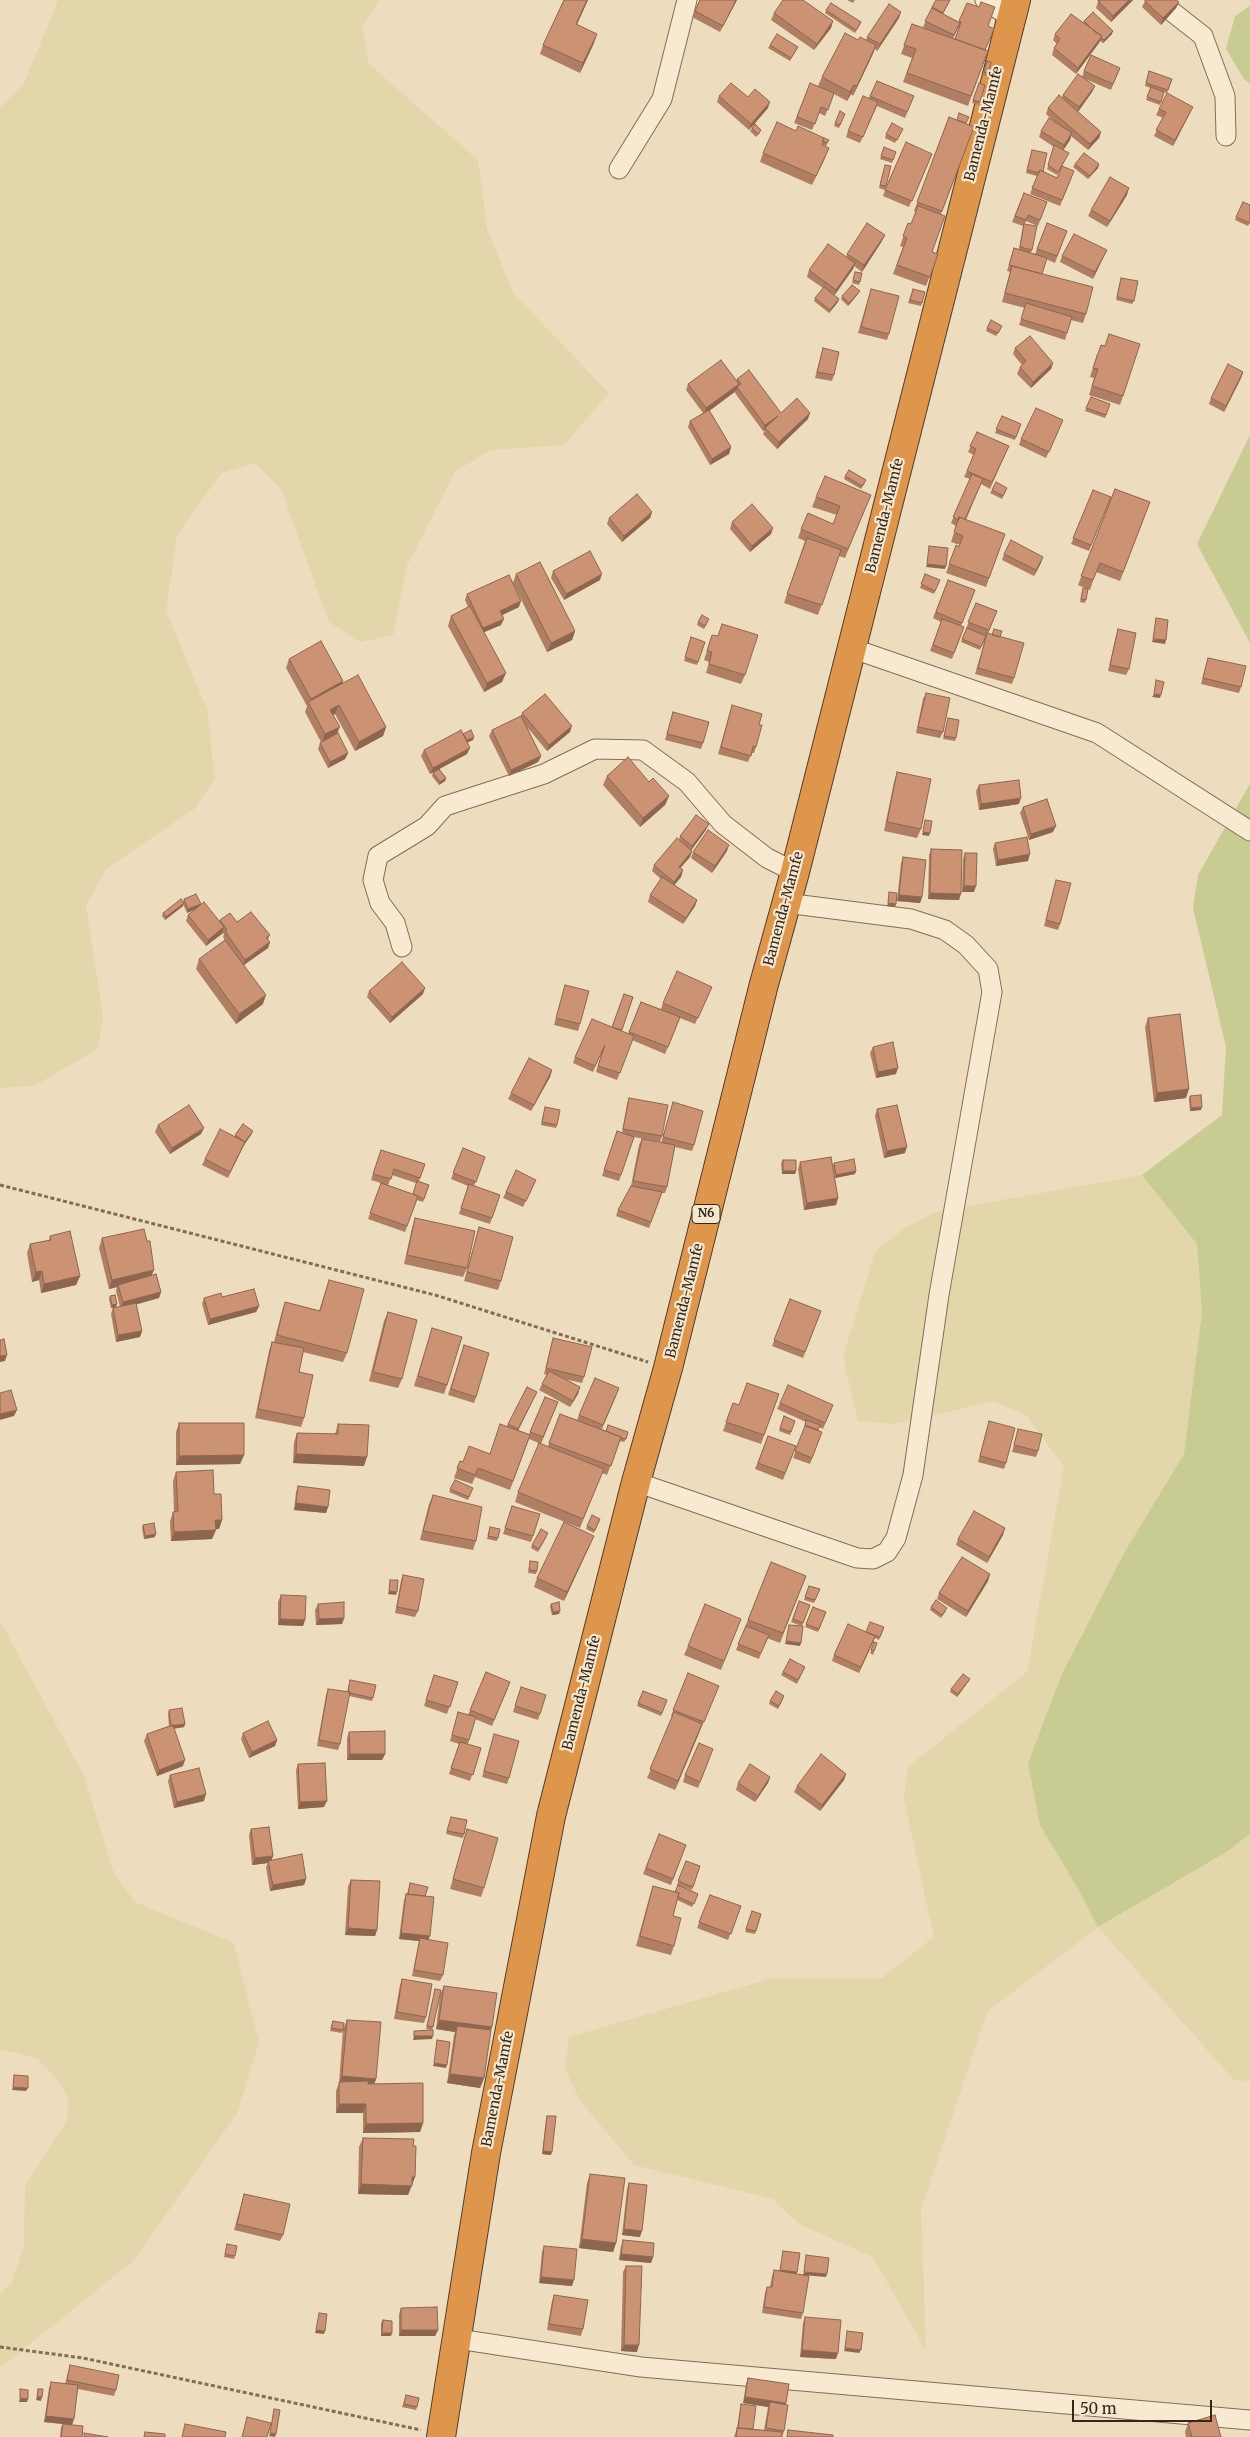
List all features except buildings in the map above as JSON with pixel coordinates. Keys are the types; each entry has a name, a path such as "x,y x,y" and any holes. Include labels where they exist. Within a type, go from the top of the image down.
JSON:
{"highway":[{"name":"Bamenda-Mamfe","path":"441,2435 458,2339 486,2153 551,1816 636,1482 668,1368 1014,9"}],"street":[{"path":"619,168 662,99 687,0"},
{"path":"985,0 1014,9"},
{"path":"1157,0 1203,36 1225,96 1226,136"},
{"path":"851,648 1097,733 1250,831"},
{"path":"402,947 395,923 380,903 373,880 378,856 427,826 445,806 544,774 595,749 643,750 687,782 723,824 767,858 795,872"},
{"path":"636,1482 857,1558 873,1559 886,1552 896,1538 913,1475 939,1294 992,992 988,969 966,945 945,930 911,919 786,903"},
{"path":"458,2339 641,2367 1250,2420"}],"path":[{"path":"0,1185 435,1295 668,1368"},
{"path":"0,2347 83,2358 441,2435"}],"shaded area":[{"path":"58,0 379,0 362,27 369,64 478,160 487,229 513,293 609,393 564,445 490,450 455,472 407,566 393,635 360,642 329,622 281,489 256,463 221,473 177,535 166,611 207,709 215,779 194,809 106,869 86,905 103,1016 98,1049 34,1086 0,1088 0,108 24,84"},
{"path":"1142,1175 1197,1243 1202,1312 1184,1454 1124,1553 1061,1676 1028,1763 1076,1885 1098,1927 987,2012 921,2210 926,2351 873,2257 799,2224 773,2199 634,2165 581,2102 565,2069 569,2037 773,1978 882,1978 934,1937 904,1799 908,1767 1027,1672 1064,1467 1027,1416 994,1401 893,1424 858,1421 843,1357 875,1252 902,1230 935,1212"},
{"path":"0,1621 84,1776 114,1874 135,1902 234,1943 259,2042 237,2113 134,2260 0,2368 0,2294 13,2281 24,2244 25,2186 67,2120 68,2099 61,2084 37,2058 0,2049"},
{"path":"1250,1834 1250,2081 1234,2080 1098,1927 1228,1851"}],"green space":[{"path":"1250,6 1250,84 1244,79 1226,49 1235,16"},
{"path":"1250,435 1250,643 1197,544"},
{"path":"1250,784 1250,1834 1228,1851 1098,1927 1076,1885 1040,1825 1028,1763 1061,1676 1124,1553 1184,1454 1202,1312 1197,1244 1142,1175 1222,1115 1226,1047 1193,908 1198,875"}]}
